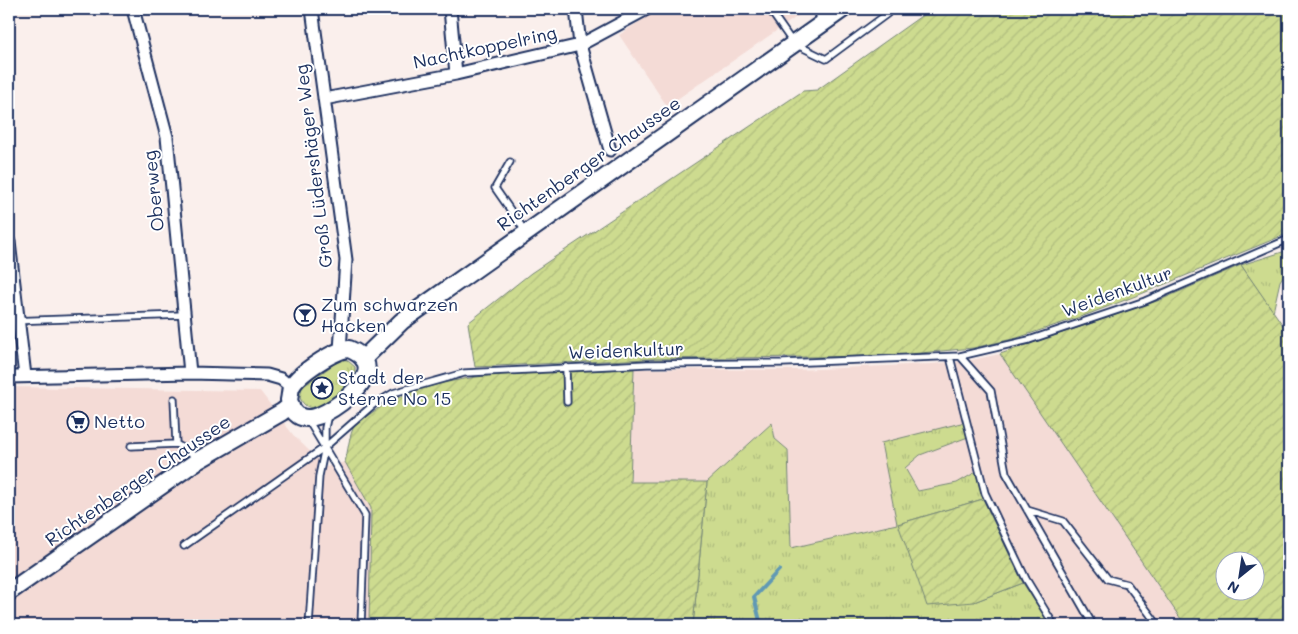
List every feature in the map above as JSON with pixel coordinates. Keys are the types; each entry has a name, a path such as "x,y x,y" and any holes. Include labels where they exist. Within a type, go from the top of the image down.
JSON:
{"street":[{"name":"Oberweg","path":"133,9 166,137 190,373"},
{"name":"Groß Lüdershäger Weg","path":"312,9 346,260 340,350"},
{"path":"450,9 456,74"},
{"path":"576,9 580,45 610,150"},
{"name":"Nachtkoppelring","path":"324,99 456,74 580,45 647,9"},
{"name":"Richtenberger Chaussee","path":"364,359 402,321 793,43 822,16 842,9"},
{"path":"9,242 14,320 25,376"},
{"path":"349,349 364,359 367,367 365,378 360,388 328,413 316,418 307,418 291,405 289,400 296,381 330,354 349,349"},
{"path":"9,377 190,373 267,375 281,379 292,388"},
{"name":"Richtenberger Chaussee","path":"9,592 197,461 291,405"}],"lane":[{"path":"772,13 793,43 826,59 886,14"},
{"path":"510,162 495,188 526,233"},
{"name":"Weidenkultur","path":"184,546 325,447 373,405 393,393 464,374 566,367 647,364 783,363 960,356 1029,340 1145,301 1289,239"},
{"path":"14,320 184,315"},
{"path":"960,356 991,391 1006,473 1094,625"},
{"path":"950,357 985,493 1026,579 1054,625"},
{"path":"566,367 567,402"},
{"path":"174,399 176,444"},
{"path":"309,625 319,476 325,447 325,428 328,413"},
{"path":"307,418 365,515 361,625"},
{"path":"131,446 176,444 191,452 197,461"},
{"path":"1027,510 1064,521 1108,579 1127,584 1158,625"}],"shaded area":[{"path":"659,9 808,9 667,106 619,35"},
{"path":"1000,354 1185,625 1050,625 1023,583 983,499 976,472 957,483 917,491 905,468 920,455 967,437 881,443 898,524 791,548 788,450 775,439 772,423 707,482 630,483 634,369 796,370 932,364 972,360"},
{"path":"9,387 260,391 294,436 326,467 345,462 371,508 369,625 9,625"}],"green space":[{"path":"931,9 1289,9 1289,233 1086,315 1017,338 973,348 889,356 648,359 475,367 468,323 531,273 803,91 817,90"},
{"path":"1289,250 1289,267 1280,281 1273,312 1241,265"},
{"path":"1241,265 1289,334 1289,625 1185,625 1000,354 1160,300"},
{"path":"341,359 347,360 355,367 355,379 352,383 325,404 311,408 305,405 300,398 302,387"},
{"path":"634,369 630,482 707,482 693,625 369,625 371,508 345,462 351,433 356,424 397,398 428,387 461,379 533,372"},
{"path":"965,422 968,437 920,455 905,468 918,491 957,483 976,472 983,499 898,524 974,602 1023,583 1050,625 693,625 707,482 772,423 775,439 788,450 791,548 897,524 881,443"},
{"path":"983,499 1023,583 974,602 927,606 898,524"}],"waterway":[{"path":"761,625 754,597 779,570"}],"place":[{"name":"Zum schwarzen Hacken","path":"305,315"},
{"name":"Stadt der Sterne No 15","path":"322,388"},
{"name":"Netto","path":"78,422"}]}
